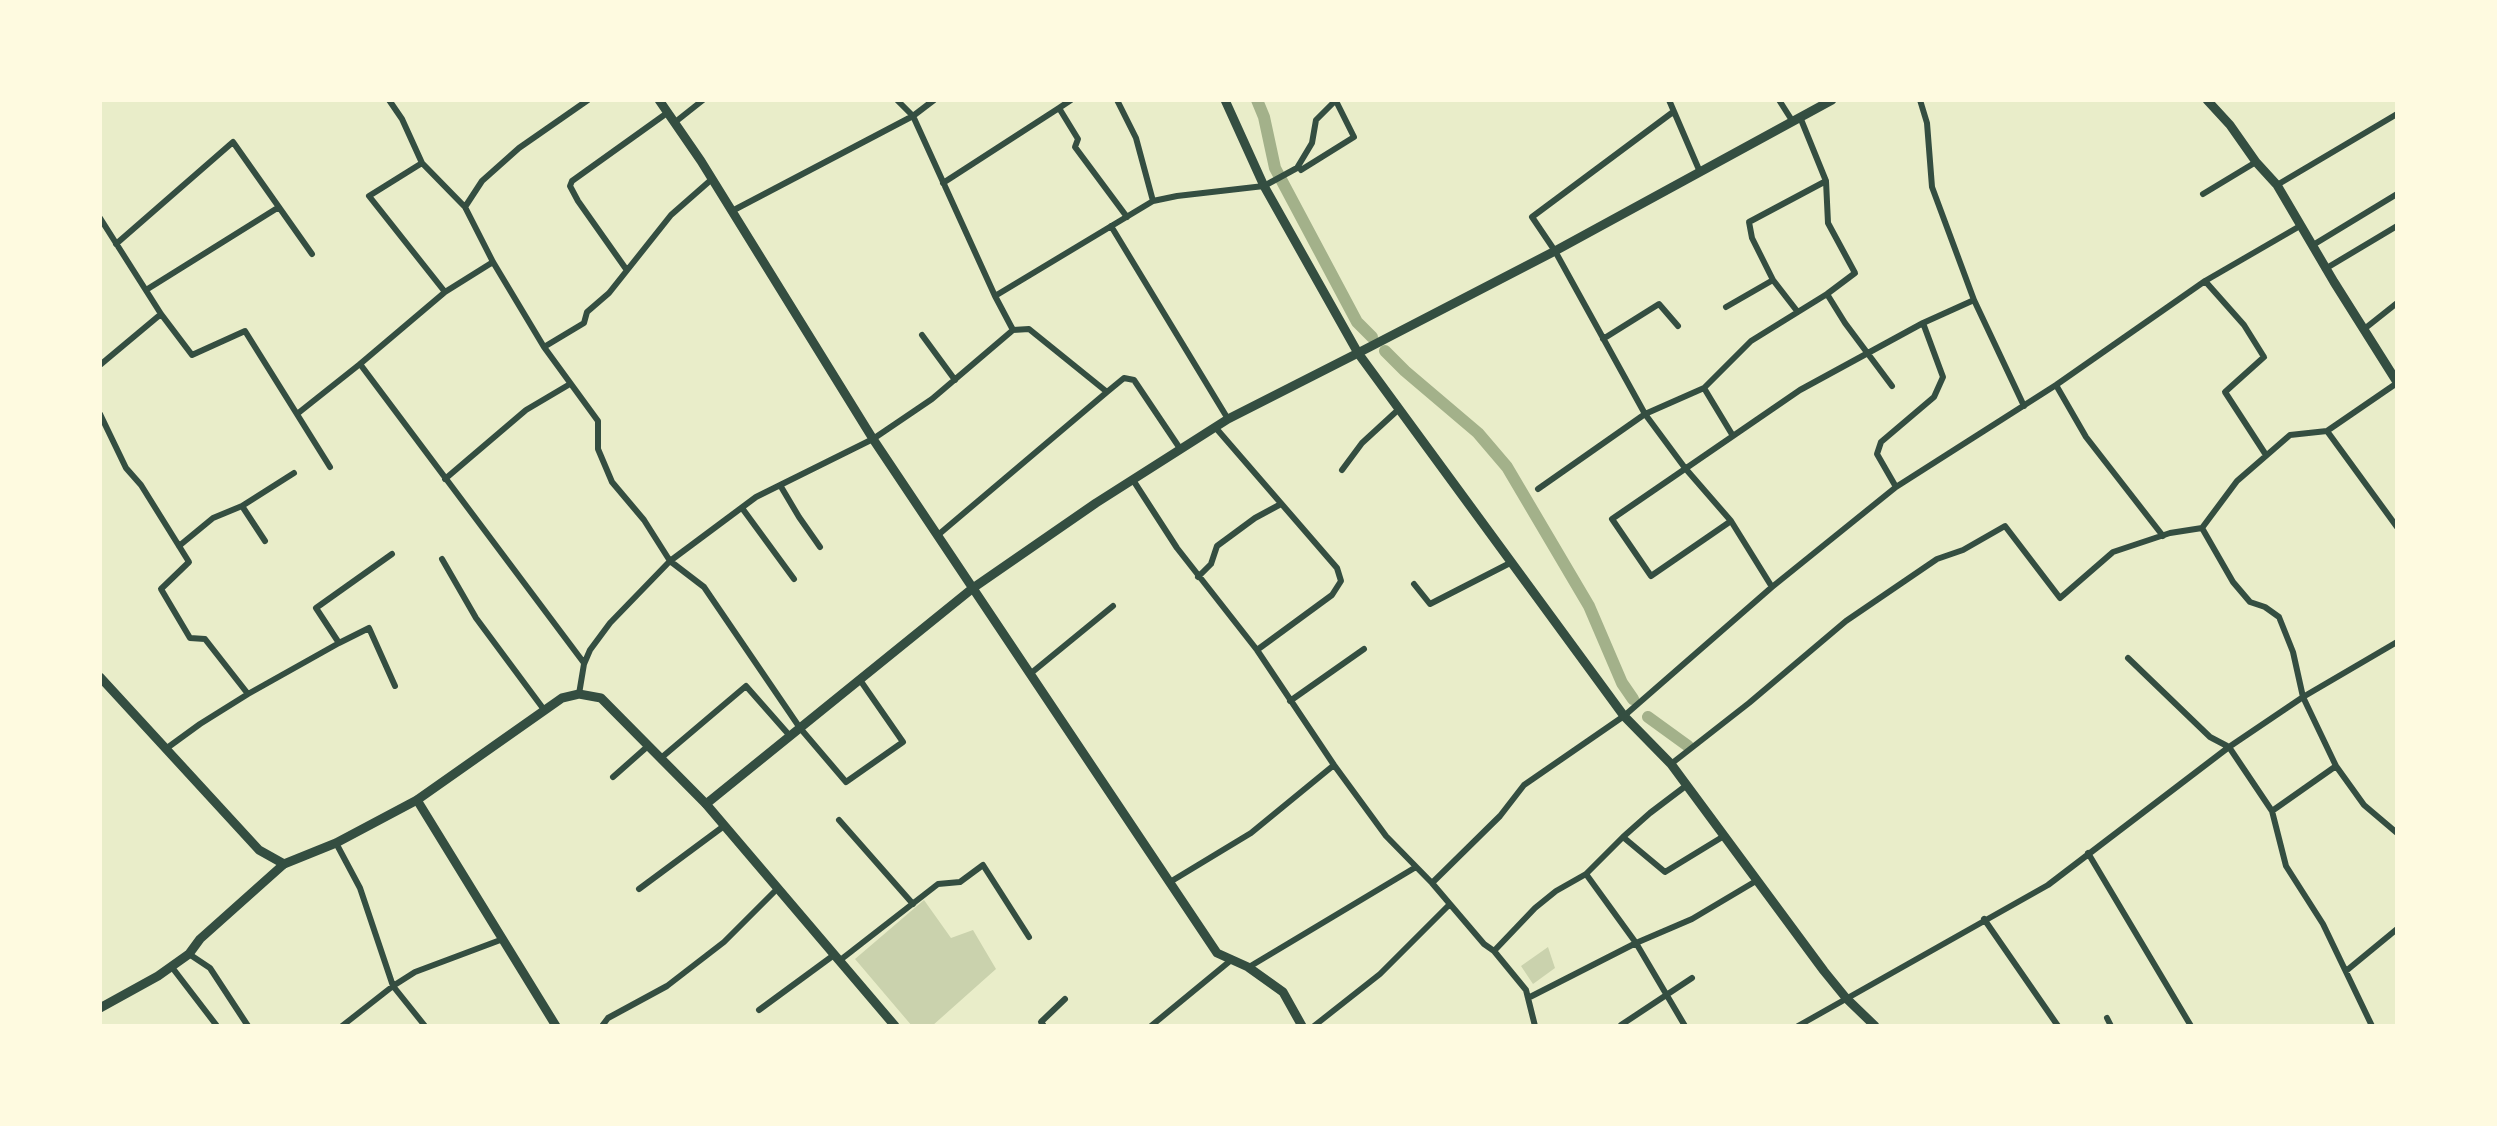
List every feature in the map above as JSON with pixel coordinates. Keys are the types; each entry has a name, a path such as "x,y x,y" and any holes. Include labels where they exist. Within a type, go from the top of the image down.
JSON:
{"street":[{"path":"390,100 422,163 465,207 544,346 598,420 598,449 612,482 644,520 670,561 704,587 800,728 846,782 904,742 860,680"},
{"path":"465,207 482,181 519,148 588,100"},
{"path":"659,100 872,439 1217,953 1248,967 1283,992 1302,1026"},
{"path":"674,123 703,100"},
{"path":"896,100 913,116 1013,330"},
{"path":"732,211 913,116 934,100"},
{"path":"943,183 1072,100"},
{"path":"1117,100 1136,138 1153,201"},
{"path":"1225,100 1264,186 1358,353 1624,716 1671,764 1846,998 1875,1026"},
{"path":"994,296 1153,201 1264,186 1286,174 1296,168 1312,143 1316,120 1336,100 1354,137 1301,170"},
{"path":"1669,100 1700,172"},
{"path":"1538,489 1645,414 1704,388 1751,341 1855,273 1828,224 1826,181 1797,119 1780,100"},
{"path":"706,804 974,588 1215,427 1832,100"},
{"path":"1920,100 1927,122 1932,187 1974,300 2024,406"},
{"path":"1671,764 1846,620 1937,559 2005,526 2060,598 2113,552 2202,528 2236,482 2290,435 2328,431 2397,382 2278,185 2256,162 2216,104 2207,100"},
{"path":"1059,108 1078,139 1075,147 1127,217"},
{"path":"1673,112 1532,217 1555,250 1645,414 1731,521 1772,587"},
{"path":"626,269 570,186 667,113"},
{"path":"2278,185 2397,114"},
{"path":"116,244 233,142 312,254"},
{"path":"2203,194 2256,162"},
{"path":"422,163 368,196 446,292"},
{"path":"544,346 584,323 587,312 609,293 670,214 712,179"},
{"path":"1797,312 1773,280 1752,238 1750,222 1826,181"},
{"path":"2312,246 2397,194"},
{"path":"146,290 279,207"},
{"path":"100,218 192,355 245,331 330,467"},
{"path":"1112,226 1228,419"},
{"path":"1432,883 1500,816 1524,785 1624,716 1772,587 1896,487 2056,385 2205,281 2300,226"},
{"path":"2325,268 2397,226"},
{"path":"296,414 446,292 493,262"},
{"path":"1726,307 1773,280"},
{"path":"2205,281 2244,325 2264,357 2225,392 2266,456"},
{"path":"1827,294 1892,386"},
{"path":"1731,521 1651,576 1612,519 1800,390 1923,323 1974,300"},
{"path":"2363,330 2397,303"},
{"path":"1603,340 1659,304 1678,326"},
{"path":"100,364 161,314"},
{"path":"1896,487 1876,454 1881,442 1934,396 1943,376 1923,323"},
{"path":"579,694 590,650 610,622 670,561 756,497 872,439 932,400 1013,330 1029,330 1107,392"},
{"path":"922,335 956,380"},
{"path":"360,364 584,664"},
{"path":"938,535 1124,378 1134,380 1180,450"},
{"path":"445,478 526,410 570,384"},
{"path":"2056,385 2086,437 2163,536"},
{"path":"1704,388 1733,436"},
{"path":"1342,470 1362,443 1400,408"},
{"path":"100,414 126,468 189,562 161,589 190,638 205,639 248,694"},
{"path":"1215,427 1337,568 1340,581 1332,595 1256,650"},
{"path":"2328,431 2397,527"},
{"path":"179,546 212,518 242,506 294,473"},
{"path":"1133,480 1198,577 1256,650 1386,836 1484,944 1494,950 1526,990 1535,1026"},
{"path":"780,485 820,547"},
{"path":"1198,577 1211,564 1217,546 1281,504"},
{"path":"242,506 266,540"},
{"path":"742,508 794,579"},
{"path":"2202,528 2233,582 2250,602 2279,617 2293,652 2303,697 2336,766 2364,805 2397,832"},
{"path":"340,643 316,608 392,554"},
{"path":"442,560 476,618 546,711"},
{"path":"1414,584 1430,604 1513,561"},
{"path":"1030,674 1113,606"},
{"path":"168,748 248,694 368,628 395,686"},
{"path":"1798,1026 2048,884 2229,748 2303,697 2397,642"},
{"path":"1290,701 1364,650"},
{"path":"2128,658 2210,736 2229,748 2272,811 2286,866 2323,924 2372,1026"},
{"path":"100,677 259,850 284,864"},
{"path":"661,758 746,686 790,736"},
{"path":"100,1008 189,954 200,938 284,864 336,844 417,800 562,698 591,694 602,698 706,804 894,1026"},
{"path":"613,777 648,746"},
{"path":"1170,882 1250,833 1334,765"},
{"path":"2272,811 2336,766"},
{"path":"1494,950 1536,908 1586,874 1650,812 1686,785"},
{"path":"417,800 556,1026"},
{"path":"839,820 913,904"},
{"path":"639,888 724,826"},
{"path":"1623,837 1666,872 1724,836"},
{"path":"336,844 360,888 393,986 425,1026"},
{"path":"2088,853 2192,1026"},
{"path":"759,1010 938,884 960,882 983,865 1029,937"},
{"path":"1248,967 1416,867"},
{"path":"1586,874 1636,943 1685,1026"},
{"path":"1528,998 1692,919 1756,881"},
{"path":"602,1026 608,1018 667,986 724,942 778,888"},
{"path":"1314,1026 1380,974 1449,905"},
{"path":"1984,919 2058,1026"},
{"path":"2346,971 2397,930"},
{"path":"344,1025 415,972 504,939"},
{"path":"189,954 210,968 248,1026"},
{"path":"1150,1026 1230,961"},
{"path":"170,965 217,1026"},
{"path":"1621,1025 1692,978"},
{"path":"1041,1025 1065,1000"}],"green space":[{"path":"924,900 951,938 973,930 996,969 932,1026 912,1026 855,959"},
{"path":"1548,947 1555,968 1533,984 1521,966"}],"waterway":[{"path":"1257,100 1275,168 1357,322 1372,337"},
{"path":"1385,351 1478,433 1507,467 1589,606 1622,683 1633,699"},
{"path":"1648,717 1688,746"}]}
